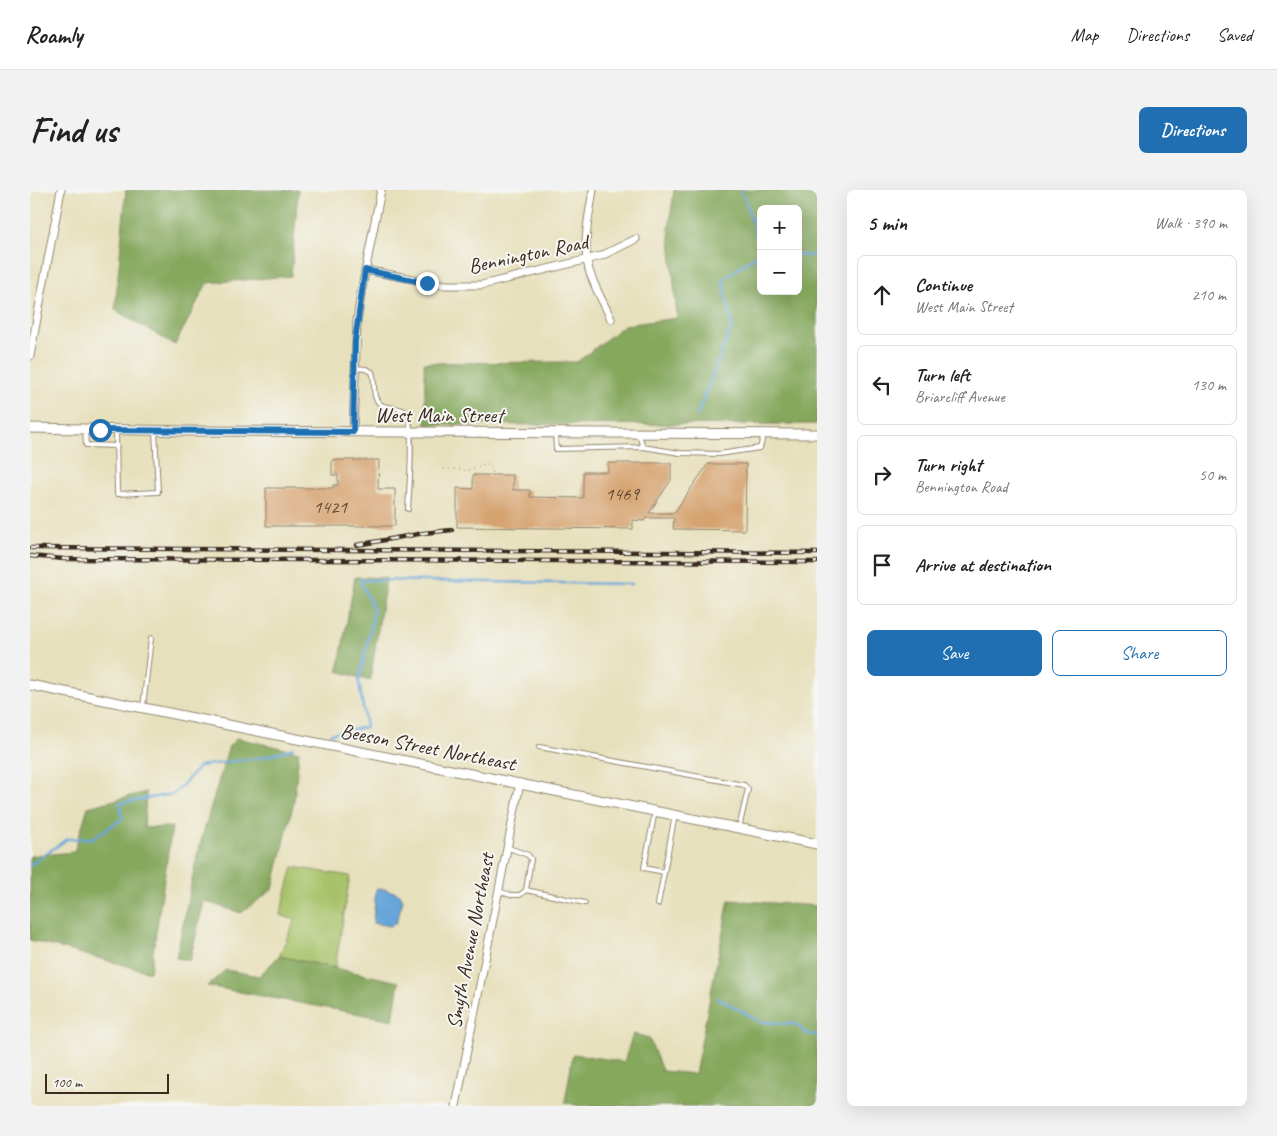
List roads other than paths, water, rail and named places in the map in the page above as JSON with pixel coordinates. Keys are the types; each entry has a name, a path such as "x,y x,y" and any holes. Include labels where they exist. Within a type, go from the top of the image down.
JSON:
{"street":[{"path":"30,356 61,190"},
{"path":"353,432 357,322 381,190"},
{"path":"593,190 586,232 587,260 592,280 611,319"},
{"name":"Bennington Road","path":"365,270 427,283 472,286 507,280 587,260 613,251 636,239"},
{"name":"West Main Street","path":"30,428 353,432 817,434"},
{"name":"Beeson Street Northeast","path":"30,688 143,707 817,844"},
{"name":"Smyth Avenue Northeast","path":"456,1106 520,783"}],"lane":[{"path":"355,368 366,369 372,372 374,396 377,402 407,412 411,432 408,509"},
{"path":"85,429 86,445 117,446"},
{"path":"116,430 117,494 158,492 154,430"},
{"path":"555,433 556,449 643,447 680,453 718,454 760,448 764,434"},
{"path":"639,434 643,447"},
{"path":"143,707 151,638"},
{"path":"539,747 744,785 748,789 739,828"},
{"path":"655,811 644,868 664,872"},
{"path":"658,904 675,815"},
{"path":"498,890 511,896 520,896 526,890 531,859 528,855 506,847"},
{"path":"526,890 585,903"}],"water":[{"path":"376,889 385,889 400,894 403,900 396,923 391,926 373,923"}],"waterway":[{"path":"697,415 732,326 723,280 761,251 745,199 740,190"},
{"path":"802,255 817,256"},
{"path":"330,734 366,727 359,682 374,611 360,580 632,584"},
{"path":"30,865 67,839 93,838 122,819 120,803 174,794 200,766 265,757 293,748"},
{"path":"718,998 761,1022 796,1024 807,1034 817,1035"}],"railway":[{"path":"357,545 452,530"},
{"path":"30,548 817,553"},
{"path":"30,556 64,559 817,562"}]}
